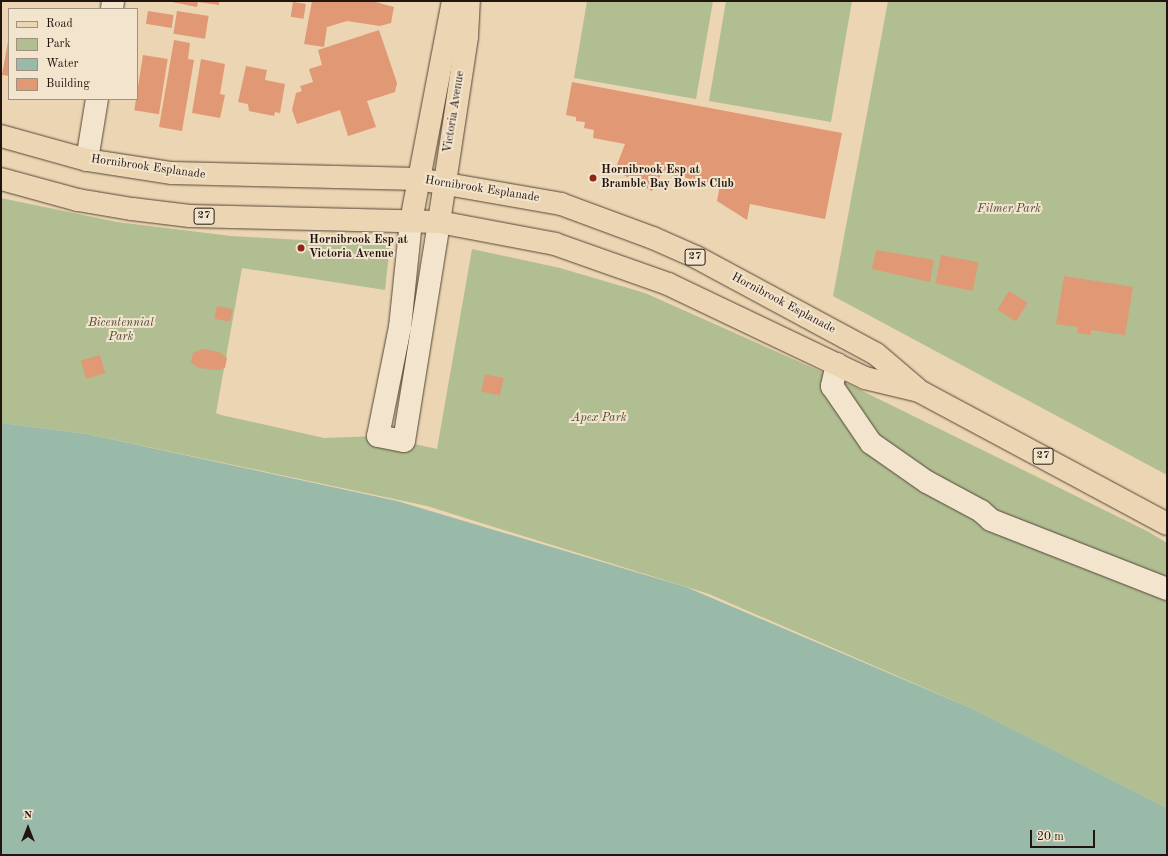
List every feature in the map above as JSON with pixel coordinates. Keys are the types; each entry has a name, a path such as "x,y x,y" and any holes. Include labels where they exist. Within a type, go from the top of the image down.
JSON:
{"main road":[{"name":"Victoria Avenue","path":"412,221 418,180 453,1"},
{"name":"Victoria Avenue","path":"439,222 469,1"},
{"name":"Hornibrook Esplanade","path":"1,136 87,160 141,169 212,176 418,180 445,182 561,204 653,238 876,354 919,391 1167,524"},
{"name":"Hornibrook Esplanade","path":"1,179 78,200 190,216 439,222 548,242 623,266 707,301 865,378 919,391"}],"street":[{"path":"87,160 97,100"},
{"path":"412,221 400,327 378,436 404,441 439,222"},
{"path":"837,364 832,386 872,443 927,482 981,511 992,520 1167,588"}],"green space":[{"path":"587,1 713,1 696,99 574,78"},
{"path":"726,1 852,1 831,122 709,101"},
{"name":"Filmer Park","path":"888,1 1167,1 1167,475 833,296"},
{"name":"Apex Park","path":"1,198 117,222 231,236 390,245 385,290 242,268 216,413 221,415 324,438 378,436 437,449 472,249 560,268 645,293 840,380 1147,531 1167,543 1167,808 973,709 709,594 427,506 87,434 1,423"}],"water":[{"path":"1,423 87,434 397,501 686,587 973,709 1167,808 1167,855 1,855"}],"building":[{"path":"167,1 219,1 219,5 198,2 197,7"},
{"path":"312,1 372,1 394,7 391,23 380,26 347,21 327,27 324,47 304,44"},
{"path":"293,2 306,4 303,19 291,17"},
{"path":"148,11 174,15 172,28 146,24"},
{"path":"177,11 209,16 205,39 173,34"},
{"path":"379,30 397,83 395,92 367,101 376,127 348,136 340,110 297,124 292,110 296,93 302,91 300,86 313,82 309,69 322,65 318,50"},
{"path":"174,40 190,43 188,59 194,60 182,131 159,127"},
{"path":"8,42 8,76 2,75"},
{"path":"143,55 168,59 159,114 134,110 136,100 138,100 138,87"},
{"path":"201,59 225,64 220,94 225,95 220,118 192,113"},
{"path":"246,66 267,70 265,80 285,84 280,113 275,112 274,116 249,111 248,104 238,102"},
{"path":"572,82 842,133 825,219 750,204 747,220 717,201 720,185 662,173 652,191 615,170 625,144 593,138 594,130 584,128 585,122 576,121 576,117 566,115"},
{"path":"876,250 934,260 930,282 872,269"},
{"path":"941,255 978,262 973,291 935,283"},
{"path":"1064,276 1133,287 1125,335 1091,330 1091,335 1077,333 1078,327 1056,324"},
{"path":"1009,291 1028,303 1016,321 997,310"},
{"path":"217,306 233,309 230,322 215,319"},
{"path":"202,349 219,352 227,358 225,368 217,370 199,368 191,363 193,353"},
{"path":"100,355 105,373 86,379 81,361"},
{"path":"485,374 504,378 500,396 481,392"}],"place":[{"name":"Hornibrook Esp at Bramble Bay Bowls Club","path":"593,178"},
{"name":"Hornibrook Esp at Victoria Avenue","path":"301,248"}],"park label":[{"name":"Bicentennial Park","path":"121,331"}]}
